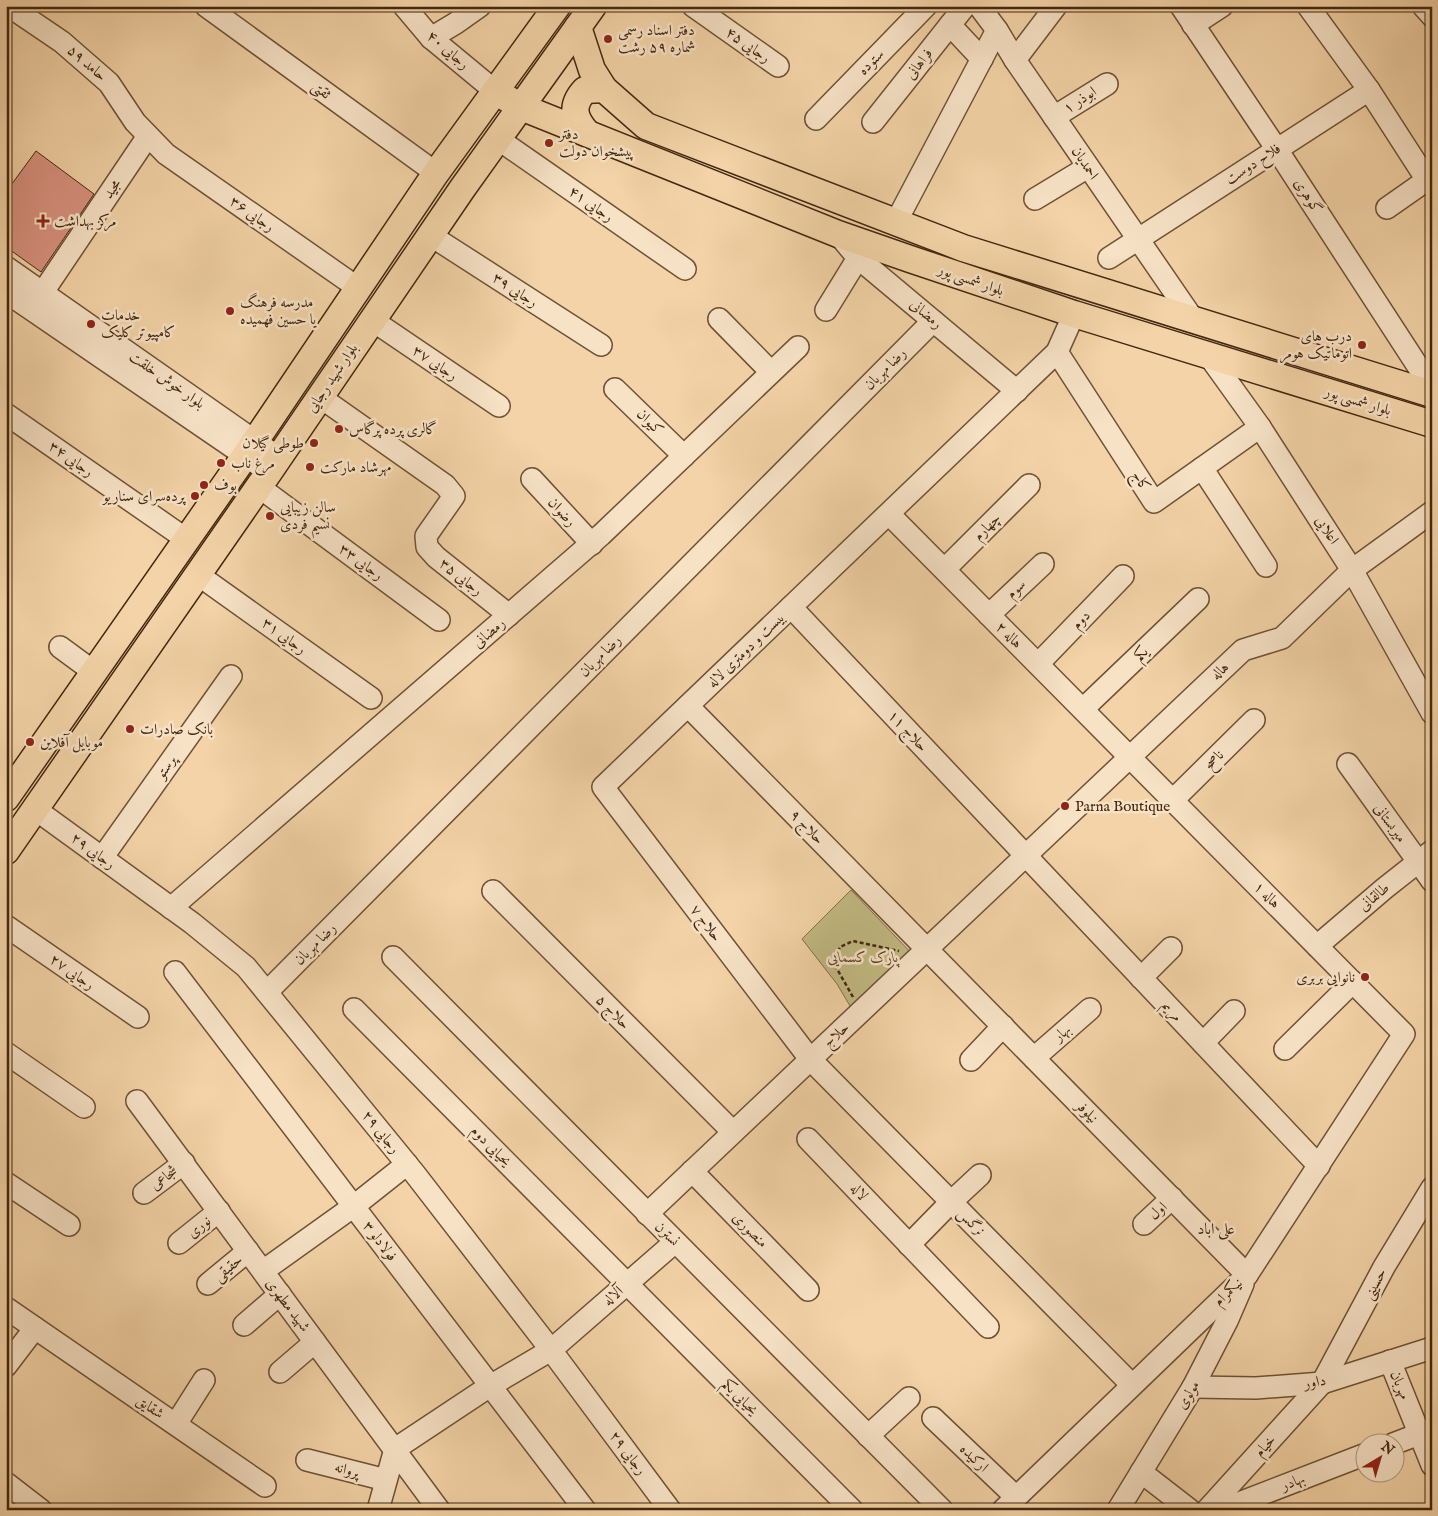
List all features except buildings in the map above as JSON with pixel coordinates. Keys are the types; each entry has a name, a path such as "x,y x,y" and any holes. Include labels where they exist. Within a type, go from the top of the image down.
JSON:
{"main road":[{"name":"بلوار شهید رجایی","path":"8,793 250,448 436,173 557,6"},
{"name":"بلوار شهید رجایی","path":"6,851 269,472 430,235 594,6"},
{"name":"بلوار شمسی پور","path":"578,27 592,70 604,89 646,126 963,248 1432,394"},
{"path":"587,133 578,122 574,110 579,97 585,90 604,89"},
{"name":"بلوار شمسی پور","path":"495,91 521,107 838,234 1074,314 1432,424"}],"street":[{"name":"حامد ۵۹","path":"9,6 62,42 109,83 135,122 148,136"},
{"name":"ثقتی","path":"206,6 436,173"},
{"name":"رجایی ۴۰","path":"404,6 431,38 495,91"},
{"path":"431,38 456,24 480,6"},
{"name":"رجایی ۴۵","path":"692,6 778,66"},
{"name":"ستوده","path":"816,118 926,6"},
{"name":"فراهانی","path":"873,122 965,6"},
{"name":"احمدیان","path":"978,6 997,30 1015,60 1193,319"},
{"path":"1015,60 1056,6"},
{"name":"گوهری","path":"1181,6 1432,388"},
{"path":"1193,25 1222,6"},
{"path":"1308,6 1429,177 1387,208"},
{"path":"1423,6 1432,16"},
{"path":"950,25 982,59"},
{"path":"896,222 997,30"},
{"name":"ابوذر ۱","path":"1054,117 1106,84"},
{"name":"فلاح دوست","path":"1109,258 1276,148 1369,90"},
{"name":"رجایی ۳۶","path":"148,136 166,154 358,288"},
{"name":"مجید","path":"43,292 148,136"},
{"name":"رجایی ۴۱","path":"498,139 685,269"},
{"path":"1035,199 1088,167"},
{"name":"رمضانی","path":"838,234 858,258 1016,391"},
{"name":"رجایی ۳۹","path":"430,235 601,345"},
{"path":"826,310 858,258"},
{"name":"بلوار خوش خلقت","path":"6,267 43,292 250,448"},
{"name":"بلوار خوش خلقت","path":"6,292 250,448"},
{"path":"890,514 1057,352 1074,314"},
{"path":"719,319 771,372"},
{"name":"رجایی ۳۷","path":"372,320 499,406"},
{"name":"رضا مهربان","path":"267,992 933,321"},
{"name":"رمضانی","path":"171,908 592,544 798,347"},
{"name":"کاج","path":"1057,352 1154,502 1260,427"},
{"name":"اعلایی","path":"1209,356 1260,427 1352,570 1432,713"},
{"name":"کیوان","path":"615,389 684,456"},
{"name":"رجایی ۳۵","path":"320,396 445,485 454,496 426,536 427,547 436,557 510,615"},
{"name":"رجایی ۳۴","path":"6,414 186,539"},
{"name":"رجایی ۳۳","path":"250,448 269,472 438,620"},
{"path":"1202,468 1266,566"},
{"name":"رضوان","path":"532,479 592,544"},
{"name":"چهارم","path":"945,569 1029,485"},
{"name":"هاله","path":"1025,855 1243,650 1282,638 1352,570 1432,512"},
{"name":"هاله ۲","path":"890,514 1129,756"},
{"name":"بیست و دومتری لاله","path":"603,787 890,514"},
{"name":"سوم","path":"990,615 1043,564"},
{"name":"رجایی ۳۱","path":"197,574 371,698"},
{"name":"دوم","path":"1038,664 1124,576"},
{"name":"یکم","path":"1083,709 1198,599"},
{"name":"حلاج ۱۱","path":"791,608 1025,855"},
{"path":"60,647 94,672"},
{"name":"پرستو","path":"102,858 231,676"},
{"name":"حلاج ۹","path":"688,706 924,952"},
{"name":"ناصح","path":"1173,800 1254,720"},
{"name":"هاله ۱","path":"1129,756 1404,1034"},
{"name":"میربستانی","path":"1348,764 1425,856 1432,881"},
{"name":"حلاج ۷","path":"603,787 810,1059"},
{"name":"رجایی ۲۹","path":"35,809 171,908 246,967 407,1164 551,1350 670,1510"},
{"name":"حلاج","path":"647,1214 1025,855"},
{"name":"مریم","path":"1025,855 1319,1166"},
{"name":"طالقانی","path":"1317,946 1384,888 1425,856"},
{"name":"حلاج ۵","path":"493,891 733,1132"},
{"name":"رجایی ۲۷","path":"6,926 138,1017"},
{"path":"1141,978 1171,948"},
{"name":"نیلوفر","path":"924,952 1003,1026 1247,1275"},
{"name":"نسترن","path":"393,957 942,1510"},
{"name":"فولادلو ۳","path":"175,972 585,1510"},
{"path":"1285,1049 1353,982"},
{"name":"یحیایی دوم","path":"354,1009 628,1284"},
{"name":"بهار","path":"1034,1058 1090,1009"},
{"path":"1203,1043 1234,1011"},
{"path":"971,1060 1003,1026"},
{"name":"نیکمرام","path":"1009,1503 1247,1275 1404,1034"},
{"path":"6,1053 84,1107"},
{"name":"نرگس","path":"810,1059 1132,1385"},
{"name":"شهید مطهری","path":"137,1101 439,1510"},
{"name":"لاله","path":"808,1139 988,1326"},
{"name":"شجاعی","path":"144,1193 184,1163"},
{"path":"263,1271 354,1206 407,1164"},
{"name":"منصوری","path":"692,1171 808,1290"},
{"path":"909,1246 980,1174"},
{"path":"6,1182 69,1225"},
{"name":"حسینی","path":"1322,1383 1384,1267 1432,1188"},
{"name":"اول","path":"1144,1224 1172,1198"},
{"name":"نوری","path":"179,1243 219,1211"},
{"name":"آلاله","path":"395,1449 490,1386 551,1350 675,1242"},
{"name":"حقیقی","path":"208,1284 248,1251"},
{"name":"مولوی","path":"1118,1510 1193,1387 1227,1321 1247,1275"},
{"name":"یحیایی یکم","path":"628,1284 852,1510"},
{"path":"244,1325 280,1294"},
{"name":"شقایق","path":"6,1308 265,1486"},
{"path":"6,1366 35,1328"},
{"path":"280,1372 316,1342"},
{"name":"داور","path":"1193,1387 1256,1388 1322,1383 1432,1348"},
{"name":"مهربان","path":"1390,1361 1426,1431 1432,1465"},
{"path":"176,1424 204,1380"},
{"name":"خیام","path":"1207,1510 1322,1383"},
{"path":"868,1436 909,1398"},
{"name":"ارکیده","path":"932,1418 1009,1503"},
{"path":"1406,1439 1426,1431"},
{"path":"378,1510 395,1449"},
{"name":"بهادر","path":"1221,1510 1356,1458"},
{"name":"پروانه","path":"307,1460 386,1480"},
{"path":"1141,1472 1190,1510"},
{"path":"6,1483 41,1510"}],"path":[{"path":"861,1011 833,962 840,947 854,941 924,952"}],"green space":[{"name":"پارک کسمایی","path":"851,890 916,958 856,1016 837,984 802,939"}],"place":[{"name":"دفتر اسناد رسمی شماره ۵۹ رشت","path":"608,39"},
{"name":"دفتر پیشخوان دولت","path":"549,143"},
{"name":"مرکز بهداشت","path":"43,221"},
{"name":"مدرسه فرهنگ یا حسین فهمیده","path":"230,311"},
{"name":"خدمات کامپیوتر کلیک","path":"91,324"},
{"name":"درب های اتوماتیک هومر","path":"1362,345"},
{"name":"گالری پرده پرگاس","path":"339,429"},
{"name":"طوطی گیلان","path":"314,443"},
{"name":"مرغ ناب","path":"221,463"},
{"name":"مهرشاد مارکت","path":"310,467"},
{"name":"بوف","path":"204,485"},
{"name":"پرده‌سرای سناریو","path":"195,496"},
{"name":"سالن زیبایی نسیم فردی","path":"270,516"},
{"name":"بانک صادرات","path":"130,729"},
{"name":"موبایل آفلاین","path":"30,742"},
{"name":"Parna Boutique","path":"1065,806"},
{"name":"نانوایی بربری","path":"1365,977"}],"district":[{"name":"علی اباد","path":"1216,1230"}]}
